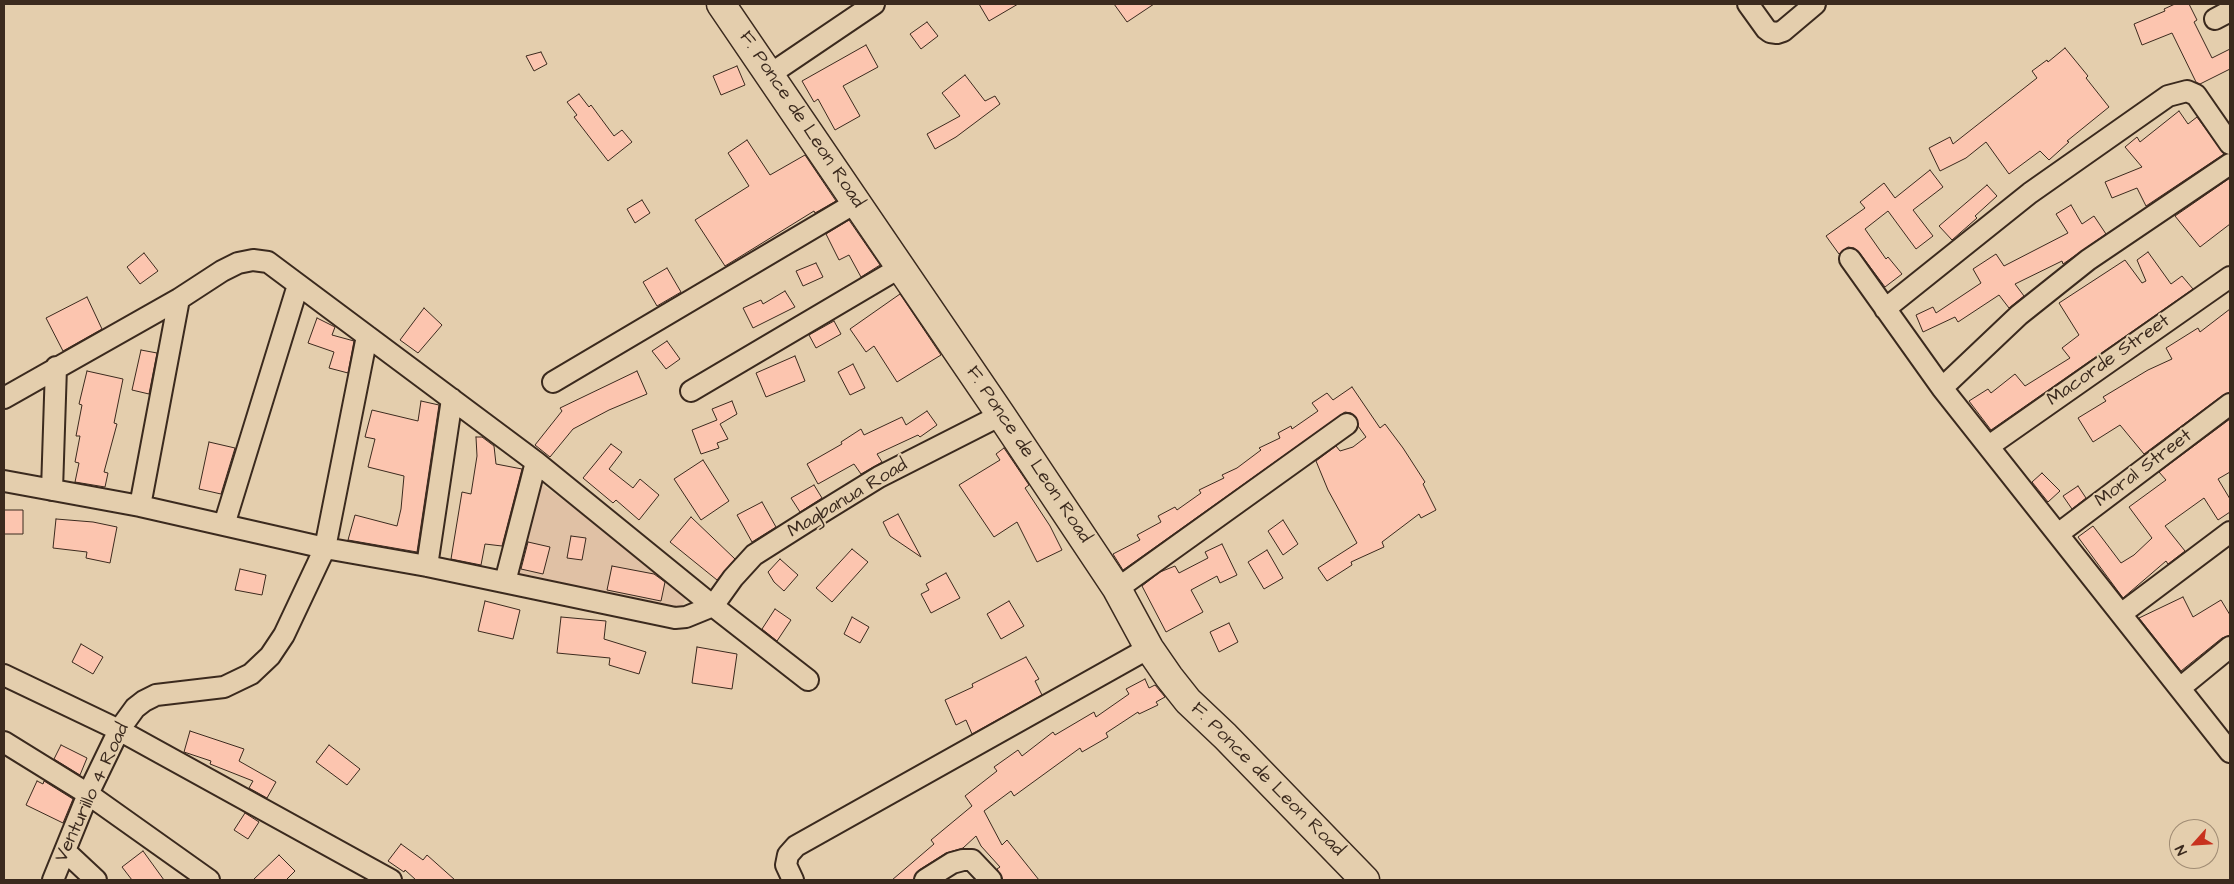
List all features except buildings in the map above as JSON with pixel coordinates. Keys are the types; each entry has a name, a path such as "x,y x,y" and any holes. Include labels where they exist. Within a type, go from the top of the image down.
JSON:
{"street":[{"name":"F. Ponce de Leon Road","path":"721,4 1001,415 1116,589 1149,648 1188,701 1225,736 1365,880"},
{"path":"769,75 874,4"},
{"path":"1748,4 1766,29 1777,33 1784,31 1815,4"},
{"path":"1885,309 2030,192 2168,96 2187,91 2196,95 2230,144"},
{"path":"1942,388 2019,315 2088,260 2230,164"},
{"path":"553,382 857,202"},
{"path":"1850,259 1942,388 2230,752"},
{"path":"4,398 179,299 222,271 238,263 253,260 268,262 536,462 713,606 808,680"},
{"path":"691,391 901,267"},
{"name":"Macorde Street","path":"1989,446 2230,277"},
{"path":"224,525 298,285"},
{"path":"140,506 179,299"},
{"name":"Venturillo 4 Road","path":"53,880 88,794 119,730 135,708 144,700 169,693 224,687 251,674 270,656 284,635 325,548 367,336"},
{"path":"52,490 56,368"},
{"path":"427,566 452,399"},
{"name":"Moral Street","path":"2058,534 2230,404"},
{"name":"Magbanua Road","path":"713,606 733,578 754,556 879,478 1001,415"},
{"path":"1116,589 1346,424"},
{"path":"505,582 536,462"},
{"path":"4,481 140,506 325,548 427,566 667,617 686,617 713,606"},
{"path":"2121,614 2230,532"},
{"path":"2180,688 2230,647"},
{"path":"793,880 786,865 788,855 796,846 1149,648"},
{"path":"4,674 119,730 391,880"},
{"path":"4,742 88,794 209,880"},
{"path":"65,851 96,880"},
{"path":"925,880 952,863 972,860 991,880"}],"shaded area":[{"path":"537,481 689,591 683,605 668,609 512,574"}]}
